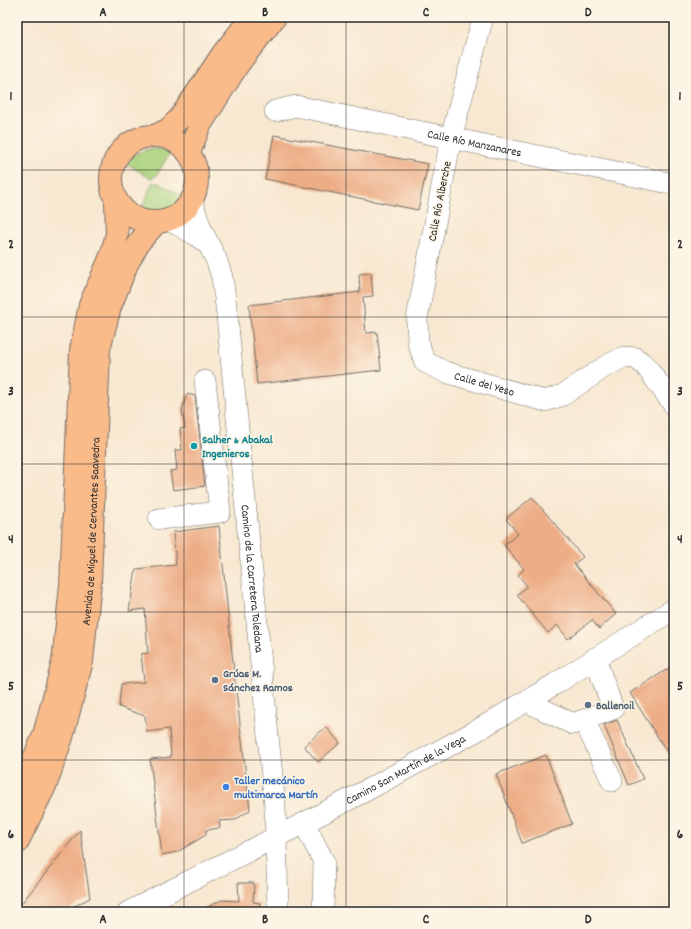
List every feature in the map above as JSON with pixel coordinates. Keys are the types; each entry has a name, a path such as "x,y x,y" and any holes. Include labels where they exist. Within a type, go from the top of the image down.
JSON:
{"main road":[{"path":"157,135 177,142 189,153 196,167 197,183 192,200 181,213 163,221 141,220 127,213 116,202 111,188 111,172 113,162 126,145 135,140 157,135 168,129 180,118 224,52 252,17"},
{"path":"189,153 199,127 239,63 276,17"},
{"name":"Avenida de Miguel de Cervantes Saavedra","path":"17,799 44,735 63,662 71,585 82,350 90,305 111,256 117,234 116,202"},
{"name":"Avenida de Miguel de Cervantes Saavedra","path":"17,842 46,784 62,737 82,661 90,582 99,349 110,307 127,264 139,242 163,221"}],"street":[{"name":"Calle Río Alberche","path":"425,362 418,342 417,320 451,138 483,17"},
{"name":"Calle Río Manzanares","path":"276,111 296,106 674,184"},
{"name":"Camino de la Carretera Toledana","path":"192,200 202,231 211,247 222,277 226,306 274,799 278,912"},
{"path":"163,221 196,235 211,247"},
{"name":"Calle del Yeso","path":"425,362 445,372 545,401 563,395 606,366 624,357 635,358 645,365 674,406"},
{"path":"159,520 220,512 199,382 234,378"},
{"name":"Camino San Martín de la Vega","path":"128,912 304,823 476,731 674,609"},
{"path":"526,701 573,724 613,709 595,658"},
{"path":"584,720 612,781"},
{"path":"304,823 324,862 323,912"}],"green space":[{"path":"149,149 164,149 170,153 156,176 150,178 126,163 135,154"},
{"path":"152,183 158,183 183,196 175,206 165,211 141,211"}],"building":[{"path":"274,135 428,164 418,210 265,179"},
{"path":"371,273 373,296 363,297 366,333 377,332 381,370 257,384 249,305 360,292 359,274"},
{"name":"Salher & Abakal Ingenieros","path":"187,394 195,396 205,486 173,490 170,471 177,470 175,450 182,450 180,429 185,428 182,410"},
{"path":"532,497 583,557 574,564 616,614 599,629 592,620 568,639 557,625 548,633 517,595 527,586 518,575 524,569 504,545 518,534 506,519"},
{"path":"219,526 250,810 235,820 219,821 220,828 206,830 206,835 177,852 162,855 150,759 171,757 169,729 147,732 145,716 119,707 121,684 144,682 141,654 148,653 145,609 129,611 136,569 176,565 173,532"},
{"path":"674,665 674,763 630,693"},
{"path":"617,720 643,779 629,785 604,725"},
{"path":"326,727 340,743 318,762 304,746"},
{"path":"546,755 572,824 522,843 496,774"},
{"path":"80,830 90,898 63,912 17,912 17,909"},
{"path":"238,883 254,883 253,902 260,903 259,912 198,912 221,900 239,901"}],"place":[{"name":"Salher & Abakal Ingenieros","path":"194,446"},
{"name":"Grúas M. Sánchez Ramos","path":"215,680"},
{"name":"Ballenoil","path":"588,705"},
{"name":"Taller mecánico multimarca Martín","path":"226,787"}]}
